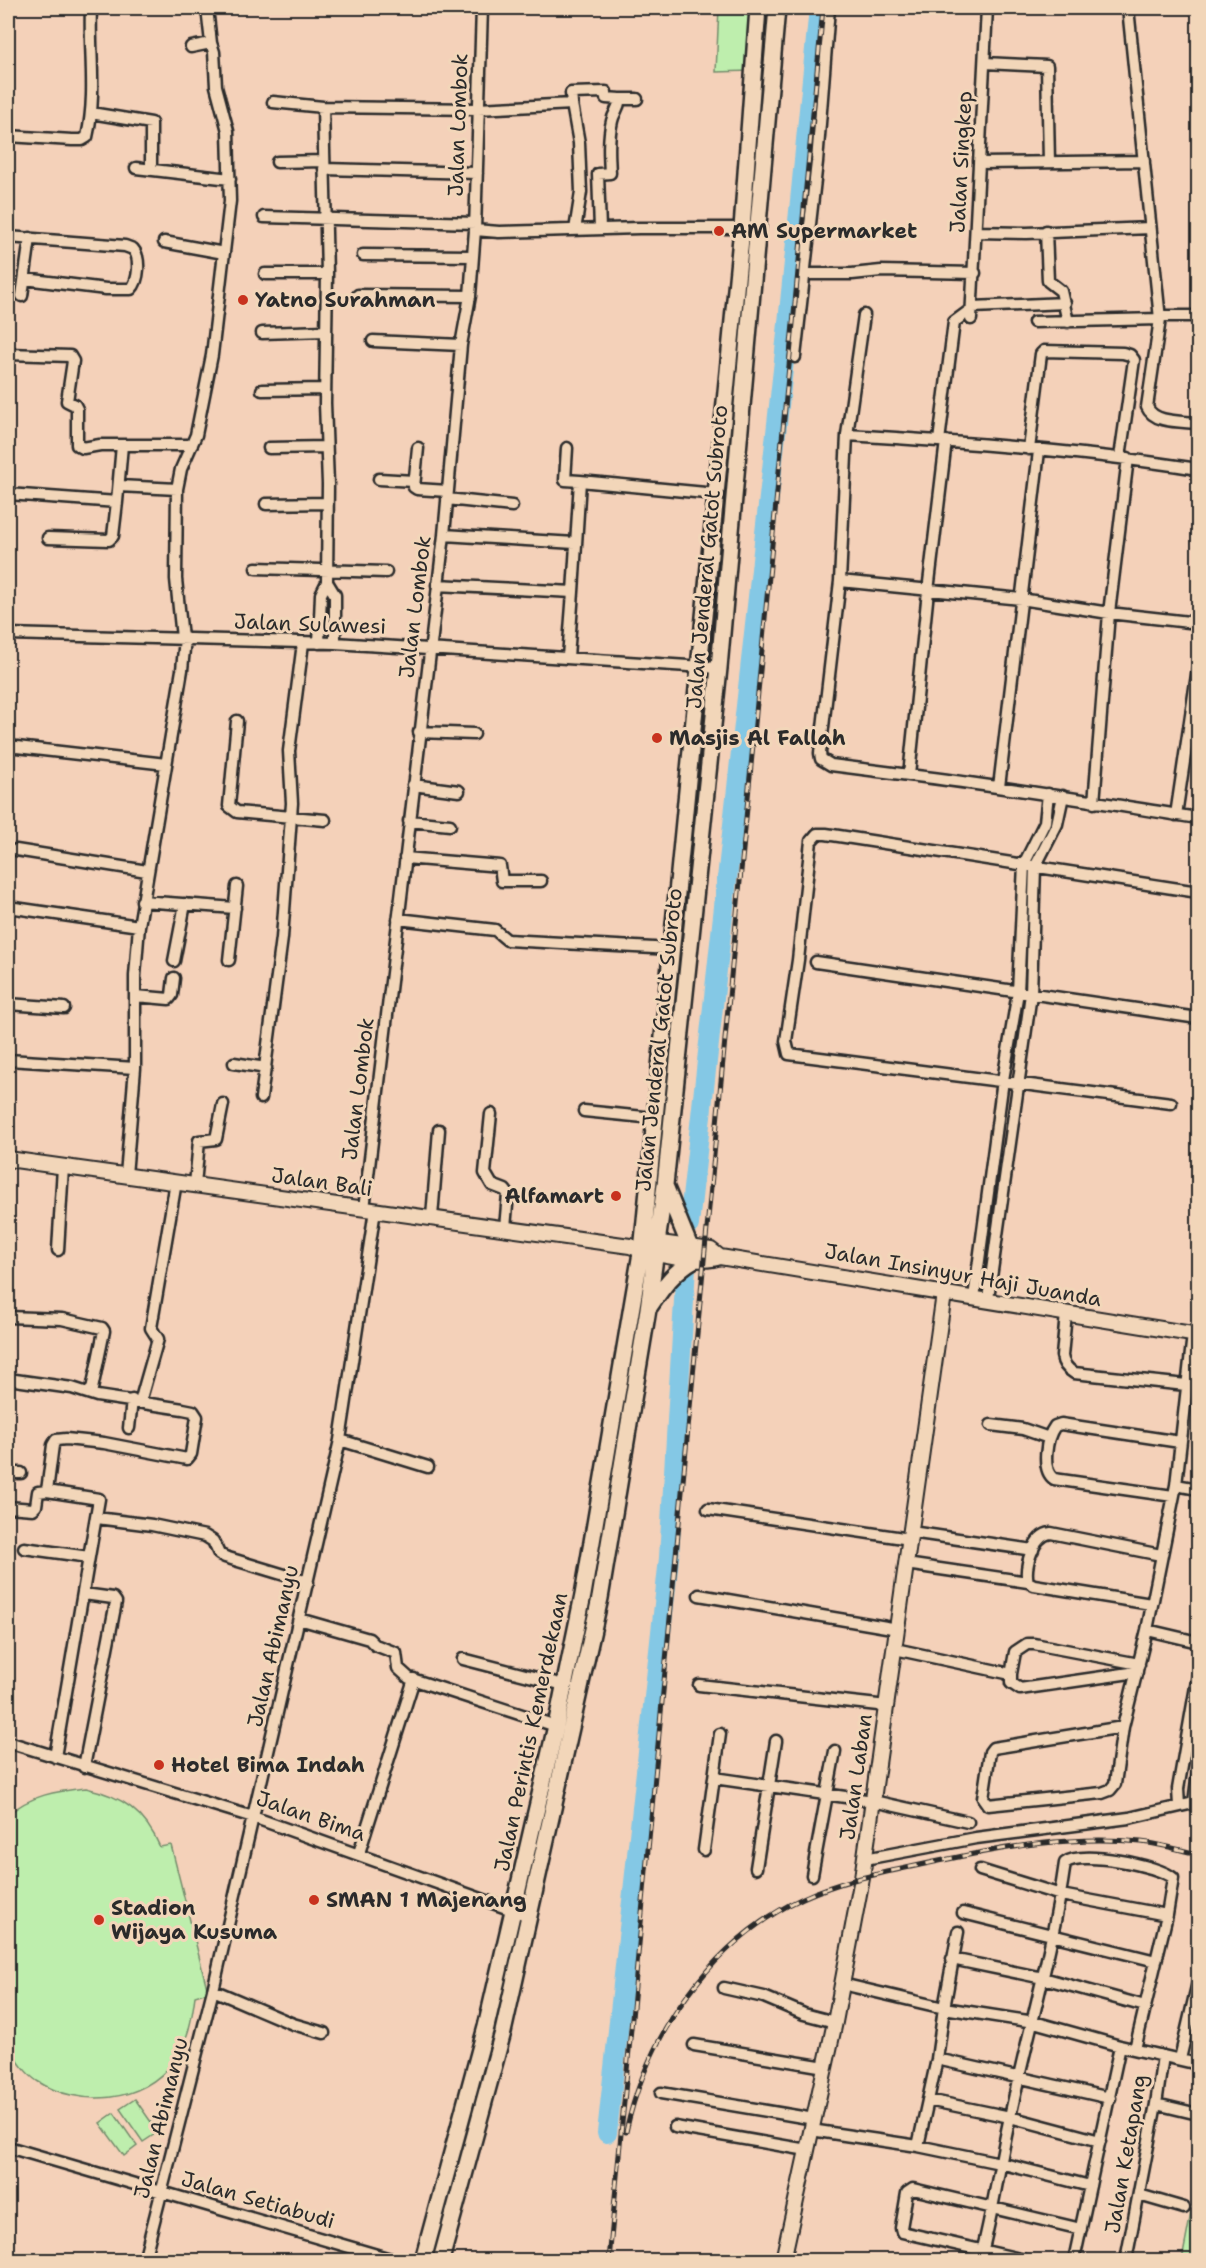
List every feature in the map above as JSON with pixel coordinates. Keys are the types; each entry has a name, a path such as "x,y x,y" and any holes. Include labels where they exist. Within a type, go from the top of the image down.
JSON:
{"main road":[{"name":"Jalan Jenderal Gatot Subroto","path":"646,1247 654,1118 742,228 758,8"},
{"name":"Jalan Jenderal Gatot Subroto","path":"646,1247 665,1185 719,668 777,8"},
{"path":"648,1309 669,1279 692,1253 665,1185"},
{"name":"Jalan Perintis Kemerdekaan","path":"441,2260 502,2032 600,1598 648,1309 646,1247"},
{"name":"Jalan Perintis Kemerdekaan","path":"423,2260 486,2027 556,1726 583,1595 646,1247"},
{"path":"583,1595 600,1598"}],"street":[{"path":"8,136 84,139 87,135 91,113 93,57 90,41 91,8"},
{"path":"126,1175 135,1068 135,976 139,926 184,638 176,579 177,489 181,469 192,446 212,355 229,226 228,131 216,86 214,52 207,8"},
{"name":"Jalan Lombok","path":"369,1210 398,919 436,585 444,535 461,345 470,296 474,256 482,8"},
{"path":"795,357 817,162 829,8"},
{"name":"Jalan Singkep","path":"972,311 987,8"},
{"path":"1128,8 1160,318 1151,372 1148,411 1155,417 1165,420 1198,423"},
{"path":"191,47 211,43"},
{"path":"984,63 1047,66 1049,162"},
{"path":"575,230 581,192 579,143 572,93 606,92 606,98 637,99"},
{"path":"600,229 598,174 610,173 611,128 620,99"},
{"path":"273,102 323,107 478,109 572,104"},
{"path":"320,643 321,594 327,582 325,389 327,274 323,107"},
{"path":"91,113 151,123 151,170"},
{"path":"277,162 477,173"},
{"path":"980,163 1144,162"},
{"path":"136,168 230,179"},
{"path":"264,217 475,226 499,232 742,228"},
{"path":"977,232 1150,228"},
{"path":"1046,231 1048,281 1061,291 1068,322"},
{"path":"8,237 125,246 133,249 138,259 135,283 130,289 106,289 25,279"},
{"path":"22,296 30,238"},
{"path":"164,242 224,253"},
{"path":"363,255 474,256"},
{"path":"804,274 852,274 881,271 975,273"},
{"path":"265,274 327,274"},
{"path":"358,295 470,296"},
{"path":"909,775 954,322 972,311 1065,303"},
{"path":"864,315 847,435 840,581 821,759 831,765 1062,796 1094,803 1198,818"},
{"path":"1034,322 1198,316"},
{"path":"262,333 326,331"},
{"path":"373,341 461,345"},
{"path":"999,787 1022,599 1041,354 1044,351 1123,352 1134,360 1109,614 1094,803"},
{"path":"8,354 70,356 73,361 67,401 75,405 77,409 77,445 83,448 100,445 192,446"},
{"path":"262,390 325,389"},
{"path":"847,435 1124,457 1198,469"},
{"path":"48,538 110,540 113,536 122,446"},
{"path":"269,448 326,447"},
{"path":"418,448 414,481 414,487 417,489 512,506"},
{"path":"567,448 565,480 716,494"},
{"path":"379,479 414,481"},
{"path":"568,657 580,482"},
{"path":"119,486 177,489"},
{"path":"8,494 117,502"},
{"path":"266,504 327,503"},
{"path":"444,535 575,543"},
{"path":"256,568 386,572"},
{"path":"840,581 1022,599 1109,614 1198,623"},
{"path":"327,582 335,595 335,643"},
{"path":"436,585 573,592"},
{"name":"Jalan Sulawesi","path":"8,634 335,643 719,668"},
{"path":"261,1098 282,938 291,816 289,751 303,643"},
{"path":"1176,815 1198,668"},
{"path":"237,721 229,806 237,812 325,820"},
{"path":"419,732 474,734"},
{"path":"8,746 166,764"},
{"path":"413,785 459,791"},
{"path":"981,1299 990,1177 1018,992 1030,866 1045,822 1048,794"},
{"path":"981,1299 1005,1180 1031,994 1030,866 1058,824 1062,796"},
{"path":"410,821 450,825"},
{"path":"1172,1102 793,1056 787,1051 786,1041 798,960 811,841 817,834 1198,892"},
{"path":"16,850 147,871"},
{"path":"405,858 500,867 502,881 541,880"},
{"path":"229,960 237,886"},
{"path":"142,901 235,908"},
{"path":"174,961 185,904"},
{"path":"8,907 139,926"},
{"path":"398,919 495,930 507,940 672,950"},
{"path":"816,962 1198,1018"},
{"path":"136,996 169,999 172,995 174,978"},
{"path":"8,1004 64,1008"},
{"path":"8,1060 135,1068"},
{"path":"234,1063 266,1068"},
{"path":"195,1185 199,1141 216,1139 223,1104"},
{"path":"585,1111 654,1118"},
{"path":"491,1114 485,1173 494,1188 505,1190 507,1194 505,1228"},
{"path":"432,1217 439,1130"},
{"name":"Jalan Bali","path":"8,1159 646,1247"},
{"path":"58,1250 63,1167"},
{"path":"990,1177 1005,1180"},
{"path":"129,1428 158,1339 151,1328 176,1182"},
{"name":"Jalan Abimanyu","path":"144,2260 213,1990 340,1440 369,1210"},
{"name":"Jalan Insinyur Haji Juanda","path":"646,1247 692,1253 714,1260 720,1257 1196,1334"},
{"name":"Jalan Laban","path":"783,2260 843,1984 865,1859 944,1294"},
{"path":"1066,1314 1062,1356 1063,1362 1074,1373 1186,1385"},
{"path":"8,1317 62,1319 104,1330 91,1394"},
{"path":"1123,1727 996,1747 990,1752 983,1798 988,1805 1102,1793 1110,1790 1115,1784 1123,1727 1147,1630 1174,1491 1186,1385 1196,1334"},
{"path":"8,1379 183,1408 195,1413 189,1458 147,1453 104,1443 62,1439 55,1441 47,1491"},
{"path":"1180,1443 1061,1424 1054,1426 1049,1438 1046,1468 1054,1479 1174,1491 1198,1489"},
{"path":"992,1425 1023,1429 1049,1438"},
{"path":"340,1440 428,1467"},
{"path":"8,1473 21,1473"},
{"path":"8,1507 33,1509 36,1506 38,1492 47,1491 97,1497 100,1500 55,1757"},
{"path":"708,1509 1033,1550"},
{"path":"97,1518 152,1525 205,1536 213,1541 219,1554 225,1557 308,1582"},
{"path":"1028,1582 1027,1572 1033,1550 1039,1537 1050,1533 1161,1555"},
{"path":"24,1548 89,1557"},
{"path":"906,1564 1028,1582 1034,1585 1151,1604"},
{"path":"84,1594 113,1598 116,1602 84,1767"},
{"path":"699,1595 898,1629"},
{"path":"299,1619 369,1639 375,1645 396,1653 400,1671 412,1682 556,1726"},
{"path":"1147,1630 1198,1641"},
{"path":"1027,1644 1138,1668 1020,1689 1011,1683 1015,1652 1027,1644"},
{"path":"895,1649 1011,1674"},
{"path":"463,1659 564,1685"},
{"path":"1179,1806 1178,1789 1198,1675"},
{"path":"359,1853 412,1682"},
{"path":"699,1684 887,1706"},
{"path":"704,1850 720,1734"},
{"path":"756,1868 776,1741"},
{"name":"Jalan Bima","path":"8,1742 253,1817 359,1853 529,1916"},
{"path":"812,1875 835,1751"},
{"path":"865,1859 976,1838 1129,1818 1196,1802 1198,1772"},
{"path":"714,1778 873,1801 968,1822"},
{"path":"981,2256 1010,2117 1034,2022 1061,1895 1065,1863 1068,1860 1094,1859 1121,1862 1164,1872 1173,1878 1167,1915 1135,2049"},
{"path":"980,1870 1061,1895 1167,1915"},
{"path":"963,1913 1156,1961"},
{"path":"918,2146 937,2060 957,1932"},
{"path":"952,1959 1043,1978 1145,2006"},
{"path":"1180,2059 1198,1982"},
{"path":"843,1984 944,2008 1034,2022 1163,2056"},
{"path":"724,1988 764,1997 804,2014 835,2022"},
{"path":"213,1990 293,2024 324,2033"},
{"path":"694,2045 825,2067"},
{"path":"1074,2260 1120,2046"},
{"name":"Jalan Ketapang","path":"1126,2260 1163,2056 1198,2064"},
{"path":"937,2060 1110,2098"},
{"path":"661,2093 1000,2163 1090,2186"},
{"path":"928,2100 1010,2117 1100,2141"},
{"path":"1156,2104 1198,2114"},
{"path":"675,2127 807,2150"},
{"name":"Jalan Setiabudi","path":"8,2147 394,2260"},
{"path":"1024,2260 981,2256 902,2232 908,2193 913,2189 1081,2229"},
{"path":"1139,2195 1184,2208"}],"green space":[{"path":"719,8 755,8 750,71 716,72"},
{"name":"Stadion Wijaya Kusuma","path":"86,1788 111,1796 131,1807 147,1824 160,1847 171,1845 208,1992 195,1996 191,2022 183,2046 174,2061 161,2075 145,2086 128,2093 91,2098 54,2090 37,2081 21,2065 8,2046 8,1815 35,1798"},
{"path":"135,2099 158,2132 143,2142 120,2109"},
{"path":"114,2113 137,2146 124,2156 100,2123"},
{"path":"1198,2176 1198,2260 1182,2260"}],"waterway":[{"path":"689,1225 787,333 819,8"},
{"path":"607,2133 669,1558 686,1266"}],"railway":[{"path":"609,2260 823,8"},
{"path":"626,2132 636,2096 650,2061 667,2027 688,1995 712,1965 739,1939 770,1916 803,1898 836,1885 870,1876 988,1851 1064,1841 1115,1840 1148,1843 1198,1854"}],"place":[{"name":"AM Supermarket","path":"719,231"},
{"name":"Yatno Surahman","path":"243,300"},
{"name":"Masjis Al Fallah","path":"657,738"},
{"name":"Alfamart","path":"616,1196"},
{"name":"Hotel Bima Indah","path":"159,1765"},
{"name":"SMAN 1 Majenang","path":"314,1900"},
{"name":"Stadion Wijaya Kusuma","path":"99,1920"}]}
